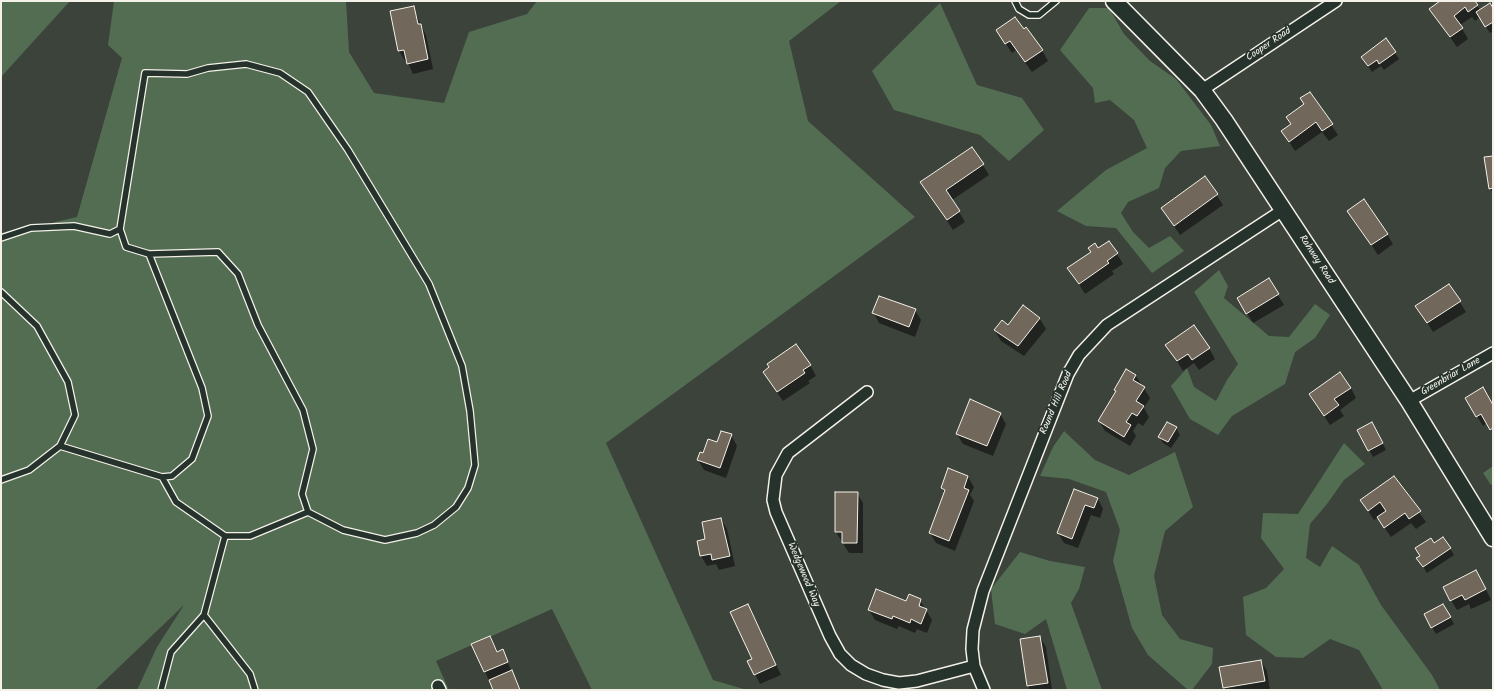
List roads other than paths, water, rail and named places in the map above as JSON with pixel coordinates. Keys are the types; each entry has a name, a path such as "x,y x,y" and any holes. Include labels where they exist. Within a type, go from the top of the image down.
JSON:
{"street":[{"name":"Rahway Road","path":"1114,1 1202,90 1409,402 1493,538"},
{"name":"Cooper Road","path":"1202,90 1336,1"},
{"name":"Round Hill Road","path":"984,690 974,666 973,630 983,591 1068,374 1079,355 1106,324 1283,210"},
{"name":"Greenbriar Lane","path":"1409,402 1493,353"},
{"name":"Wedgewood Way","path":"867,392 788,453 776,475 773,500 776,512 830,636 840,654 851,664 866,674 883,680 899,683 917,681 974,666"}],"lane":[{"path":"1015,1 1019,9 1024,13 1035,15 1040,14 1056,1"},
{"path":"246,64 280,73 308,92 348,150 429,284 462,366 470,411 475,465 468,488 456,507 434,525 417,533 385,540 343,530 308,512 302,494 313,449 302,410 258,324 238,274 218,252 150,254 126,246 120,229 145,72 187,74 208,68 246,64"},
{"path":"1,238 31,228 74,226 110,234 120,229"},
{"path":"60,446 162,478 172,476 192,459 208,416 202,388 150,254"},
{"path":"1,292 37,326 68,382 75,415 60,446 29,470 1,480"},
{"path":"162,478 176,502 226,536 250,536 308,512"},
{"path":"161,690 171,652 204,615 226,536"},
{"path":"204,615 250,674 255,690"}]}
